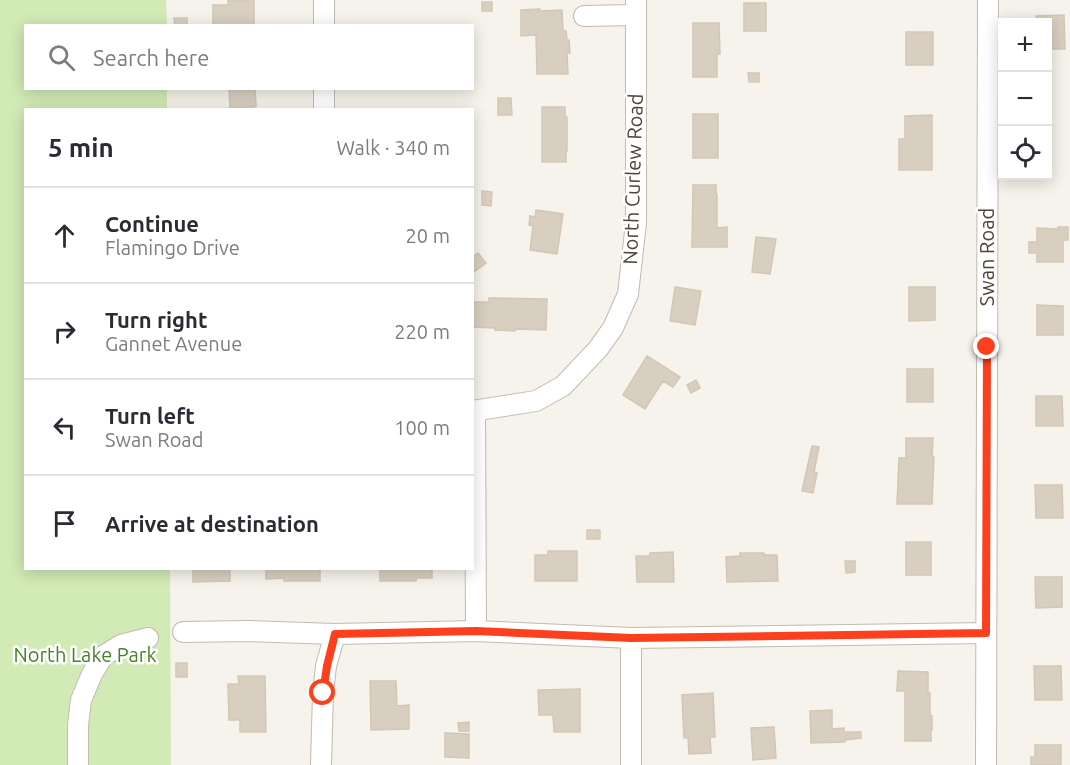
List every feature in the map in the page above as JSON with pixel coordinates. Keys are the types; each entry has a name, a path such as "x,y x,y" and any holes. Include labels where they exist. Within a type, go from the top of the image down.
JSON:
{"street":[{"path":"324,0 324,24"},
{"name":"Swan Road","path":"986,765 988,0"},
{"path":"584,16 636,8"},
{"name":"North Curlew Road","path":"474,411 536,401 563,386 598,349 613,328 628,294 636,223 636,8"},
{"path":"324,90 324,108"},
{"path":"474,411 476,631"},
{"path":"183,632 250,631 335,634 476,631 631,638 986,633"},
{"path":"321,765 323,693 335,634"},
{"path":"78,765 78,725 81,700 92,674 103,656 121,645 148,638"},
{"path":"631,638 631,765"}],"green space":[{"name":"North Lake Park","path":"0,0 166,0 167,24 24,24 24,90 167,90 167,108 24,108 24,570 170,570 171,765 0,765"}],"building":[{"path":"228,0 254,0 254,24 213,24 213,5 228,5"},
{"path":"482,2 492,2 492,11 482,11"},
{"path":"744,3 766,3 766,31 744,31"},
{"path":"540,9 539,11 562,10 563,31 566,31 567,40 569,40 568,74 537,74 536,35 521,36 521,10"},
{"path":"1064,15 1065,49 1052,49 1052,18 1036,18 1036,16"},
{"path":"174,18 187,18 187,24 175,24"},
{"path":"693,23 719,23 720,54 717,54 717,77 693,77"},
{"path":"906,32 933,32 933,65 906,65"},
{"path":"748,73 759,73 759,82 749,82"},
{"path":"229,90 255,90 256,106 254,108 230,108"},
{"path":"498,98 511,98 512,115 498,115"},
{"path":"542,107 565,107 565,117 567,117 566,162 542,162"},
{"path":"693,114 718,114 718,158 693,158"},
{"path":"932,115 932,170 899,170 899,139 905,139 905,116"},
{"path":"693,185 716,185 717,228 727,227 727,247 692,247"},
{"path":"482,191 492,192 491,206 482,205"},
{"path":"536,210 563,214 557,254 530,250 533,226 529,225 530,216 535,217"},
{"path":"1058,227 1068,227 1068,240 1063,240 1063,262 1037,262 1037,253 1029,253 1029,242 1037,242 1037,228 1058,229"},
{"path":"756,237 776,239 770,274 752,272"},
{"path":"478,253 486,263 474,272 474,256"},
{"path":"675,287 701,291 695,325 670,321"},
{"path":"909,287 935,287 935,320 909,321"},
{"path":"489,298 547,299 546,330 515,329 515,331 474,327 474,302 489,302"},
{"path":"1037,305 1063,306 1063,335 1037,335"},
{"path":"647,356 680,377 673,387 663,381 645,409 623,395"},
{"path":"907,369 933,369 933,402 907,402"},
{"path":"696,380 700,388 691,393 687,385"},
{"path":"1036,396 1062,396 1063,426 1036,426"},
{"path":"906,438 933,438 932,504 897,504 899,458 906,458"},
{"path":"812,446 819,447 813,493 802,491"},
{"path":"1035,485 1062,485 1063,518 1036,518"},
{"path":"587,530 600,530 600,539 587,539"},
{"path":"906,542 931,542 931,575 906,575"},
{"path":"548,551 577,551 577,581 535,581 535,555 548,555"},
{"path":"673,552 674,582 637,582 636,556"},
{"path":"740,553 777,555 778,581 727,582 726,557 740,556"},
{"path":"845,561 855,561 855,572 846,573"},
{"path":"193,570 230,570 230,581 193,582"},
{"path":"266,570 320,570 320,581 266,579"},
{"path":"380,570 432,570 432,578 417,578 416,581 380,581"},
{"path":"1035,577 1062,577 1062,607 1036,608"},
{"path":"176,663 187,663 187,677 176,677"},
{"path":"1034,666 1061,666 1062,700 1035,700"},
{"path":"898,671 928,672 930,715 932,716 931,741 905,741 905,691 897,691"},
{"path":"238,676 265,676 266,732 240,732 240,720 229,720 228,684 239,684"},
{"path":"370,681 396,681 397,706 409,705 409,729 371,730"},
{"path":"580,689 580,732 554,732 553,715 539,715 538,690"},
{"path":"713,693 715,737 710,737 711,753 689,754 688,738 684,738 682,695"},
{"path":"832,710 832,729 844,728 844,732 861,732 861,738 845,740 845,742 811,743 810,711"},
{"path":"469,722 469,731 459,731 458,723"},
{"path":"774,727 776,758 753,760 751,728"},
{"path":"445,733 469,734 469,758 445,757"},
{"path":"1035,745 1061,745 1061,765 1031,765 1031,757 1035,757"}],"route":[{"path":"323,693 335,634 476,631 631,638 986,633 987,347"}]}
